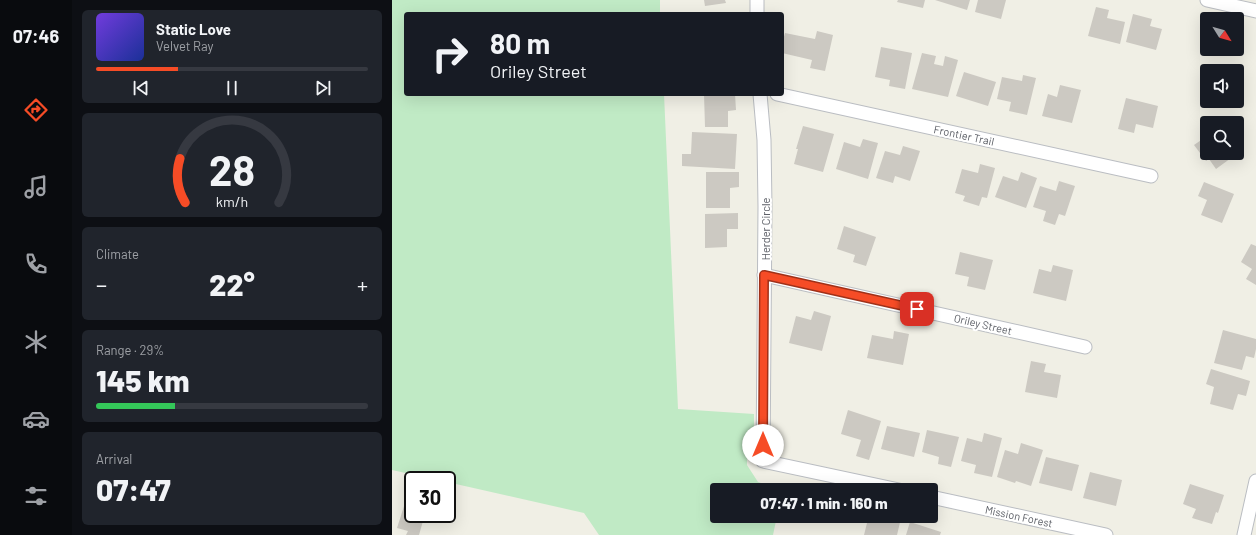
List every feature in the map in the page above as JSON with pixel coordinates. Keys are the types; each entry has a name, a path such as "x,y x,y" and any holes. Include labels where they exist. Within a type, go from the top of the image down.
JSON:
{"street":[{"path":"757,0 757,12"},
{"path":"1207,0 1256,11"},
{"name":"Herder Circle","path":"760,96 764,140 763,460 867,483"},
{"name":"Frontier Trail","path":"784,96 1152,176"},
{"name":"Oriley Street","path":"764,275 1085,347"},
{"path":"1244,535 1256,482"},
{"name":"Mission Forest","path":"938,499 1106,535"}],"green space":[{"path":"392,0 660,0 660,12 404,12 404,96 664,96 678,409 754,414 754,431 747,441 747,465 758,482 761,483 710,483 710,523 776,523 773,535 599,535 584,513 456,484 456,471 404,471 404,473 392,470"}],"building":[{"path":"704,0 725,0 726,3 705,6"},
{"path":"898,0 925,0 923,8 897,2"},
{"path":"935,0 970,0 967,10"},
{"path":"978,0 1006,0 1001,19 975,12"},
{"path":"1096,7 1109,10 1107,18 1125,22 1120,44 1088,36"},
{"path":"1133,14 1152,19 1150,26 1162,29 1156,50 1126,42"},
{"path":"817,31 833,35 825,71 810,68 812,60 784,53 785,33 815,39"},
{"path":"881,47 912,53 905,89 889,86 890,80 875,77"},
{"path":"922,53 936,56 934,64 943,66 945,56 958,60 948,97 912,89"},
{"path":"964,72 996,82 988,106 956,96"},
{"path":"1023,75 1036,78 1027,115 1009,111 1011,102 997,99 1002,77 1022,81"},
{"path":"1060,85 1081,90 1072,123 1042,116 1048,94 1057,97"},
{"path":"704,96 735,96 736,110 728,111 728,127 705,127"},
{"path":"1126,98 1158,106 1153,128 1136,124 1134,133 1118,129"},
{"path":"803,126 834,134 823,172 794,164 798,149 796,149"},
{"path":"692,132 737,134 735,169 682,166 682,154 691,154"},
{"path":"863,139 878,143 868,179 836,169 844,142 860,147"},
{"path":"1200,141 1200,153 1194,145"},
{"path":"903,146 920,151 910,181 895,176 893,183 876,178 885,151 900,155"},
{"path":"1210,160 1228,160 1216,169"},
{"path":"980,164 995,168 987,198 982,197 979,206 963,201 965,196 955,193 962,169 978,173"},
{"path":"706,172 739,172 739,187 730,188 730,208 706,208"},
{"path":"1021,172 1037,178 1026,208 995,197 1003,176 1018,181"},
{"path":"1059,181 1075,186 1065,216 1059,214 1055,225 1043,221 1046,211 1033,207 1040,186 1056,191"},
{"path":"1204,182 1234,194 1222,223 1201,215 1207,200 1198,196"},
{"path":"738,213 738,229 727,229 727,247 705,248 705,214"},
{"path":"844,226 876,237 866,266 853,262 855,255 837,249"},
{"path":"1251,244 1256,246 1256,285 1246,279 1252,269 1241,262"},
{"path":"960,252 993,260 985,290 967,286 969,277 955,274"},
{"path":"1053,265 1073,270 1066,301 1033,293 1039,269 1051,272"},
{"path":"814,311 831,316 822,351 789,343 796,316 811,320"},
{"path":"1223,330 1256,339 1254,358 1246,356 1242,370 1214,363"},
{"path":"894,331 909,334 903,365 867,358 872,335 893,339"},
{"path":"1031,361 1046,364 1044,372 1061,375 1057,398 1025,392"},
{"path":"1211,369 1250,381 1246,396 1238,394 1233,410 1210,404 1214,387 1206,384"},
{"path":"848,410 881,421 869,460 856,456 861,440 841,434"},
{"path":"887,426 920,433 914,457 881,449"},
{"path":"927,430 959,437 951,467 938,464 939,457 922,452"},
{"path":"984,433 1002,438 992,477 974,473 976,465 961,461 967,438 982,442"},
{"path":"1021,443 1043,450 1031,486 997,477 1005,450 1018,454"},
{"path":"1046,457 1079,465 1072,491 1039,483"},
{"path":"1090,472 1122,480 1116,506 1083,498"},
{"path":"1190,484 1224,495 1218,513 1216,512 1212,524 1192,518 1196,509 1183,504"},
{"path":"404,506 404,523 422,523 419,535 406,535 408,531 397,528"},
{"path":"867,523 900,523 897,535 864,535"},
{"path":"910,523 941,532 940,535 906,535"}],"route":[{"path":"763,445 764,275 917,309"}]}
